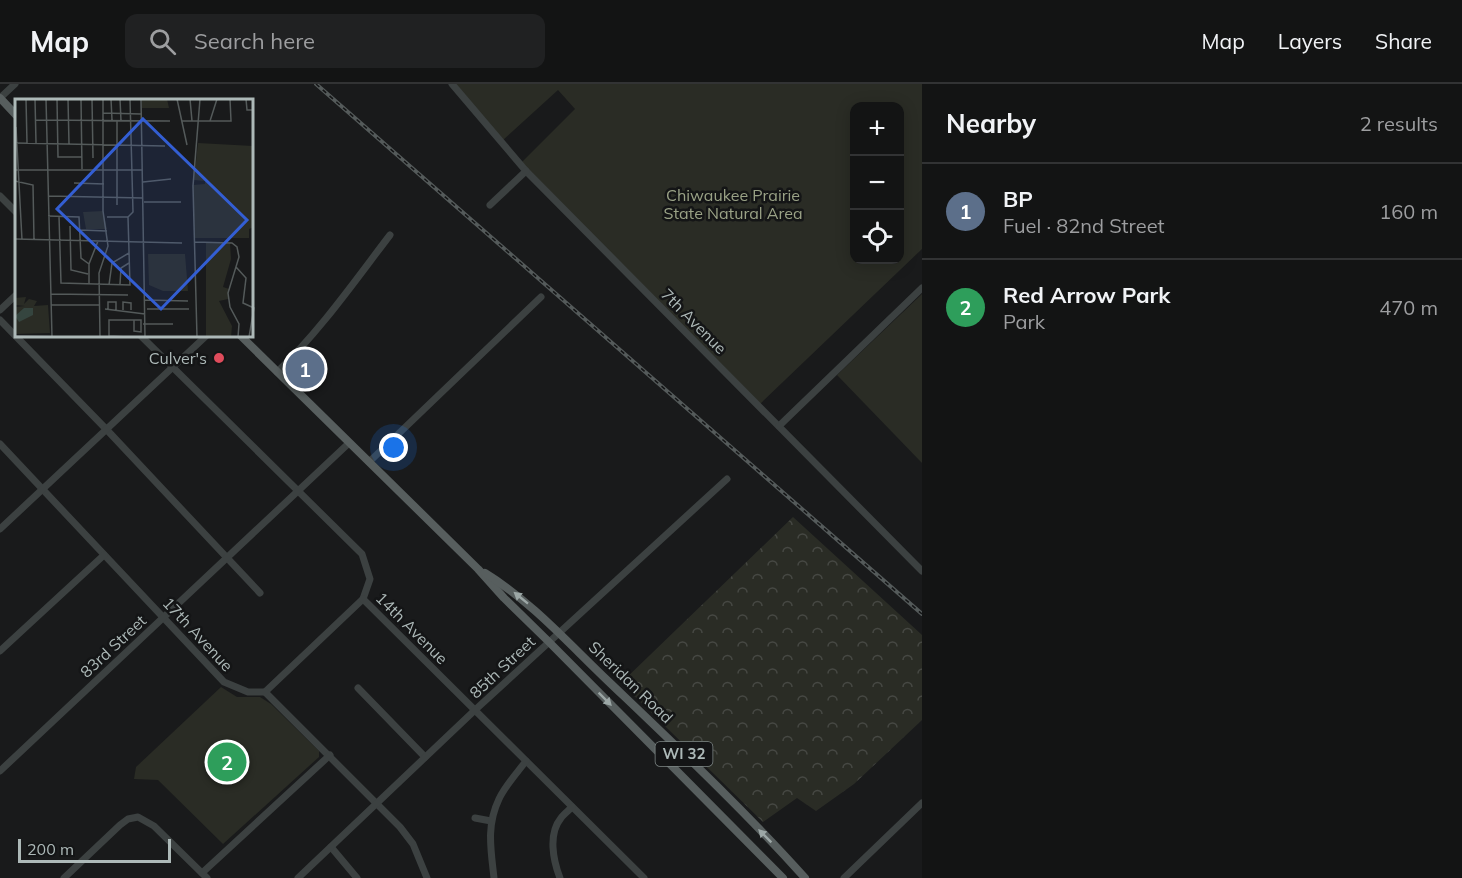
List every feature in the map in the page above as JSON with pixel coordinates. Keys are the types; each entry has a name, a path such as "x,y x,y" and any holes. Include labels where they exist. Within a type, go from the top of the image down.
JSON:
{"main road":[{"path":"0,98 15,114"},
{"name":"Sheridan Road","path":"243,338 478,568 504,598 783,878"},
{"name":"Sheridan Road","path":"478,568 502,583 560,632 805,878"}],"street":[{"path":"0,98 15,84"},
{"name":"7th Avenue","path":"452,84 526,171 922,571"},
{"path":"490,205 526,171"},
{"path":"0,196 15,211"},
{"path":"278,372 299,351 390,235"},
{"path":"779,426 922,288"},
{"path":"0,310 15,296"},
{"path":"369,462 541,297"},
{"path":"0,320 15,335"},
{"path":"18,338 260,593"},
{"name":"14th Avenue","path":"143,338 362,554 370,579 363,599 644,878"},
{"path":"0,529 204,338"},
{"name":"83rd Street","path":"0,771 349,442"},
{"name":"17th Avenue","path":"0,444 224,682 248,692 266,692"},
{"name":"85th Street","path":"298,878 425,756 727,479"},
{"path":"0,651 104,555"},
{"path":"363,599 266,692 400,826 413,844 427,878"},
{"path":"358,688 425,756"},
{"path":"64,878 120,825 128,819 138,817 154,826 204,875 330,755"},
{"path":"494,878 489,837 491,821 499,798 526,761"},
{"path":"844,878 922,803"},
{"path":"560,878 556,867 553,837 560,819 572,807"},
{"path":"475,818 491,821"},
{"path":"331,847 357,878"}],"green space":[{"name":"Chiwaukee Prairie State Natural Area","path":"456,84 922,84 922,249 760,404 522,162 575,109 558,90 503,140"},
{"path":"922,294 922,463 837,375"},
{"path":"793,517 922,635 922,720 854,784 816,811 797,798 763,822 621,683"},
{"path":"221,687 237,697 260,697 271,704 319,751 319,757 223,844 158,780 134,779 136,767"}],"railway":[{"path":"316,84 922,614"}],"place":[{"name":"Culver's","path":"219,358"},
{"name":"BP","path":"305,369"},
{"name":"Red Arrow Park","path":"227,762"}]}
